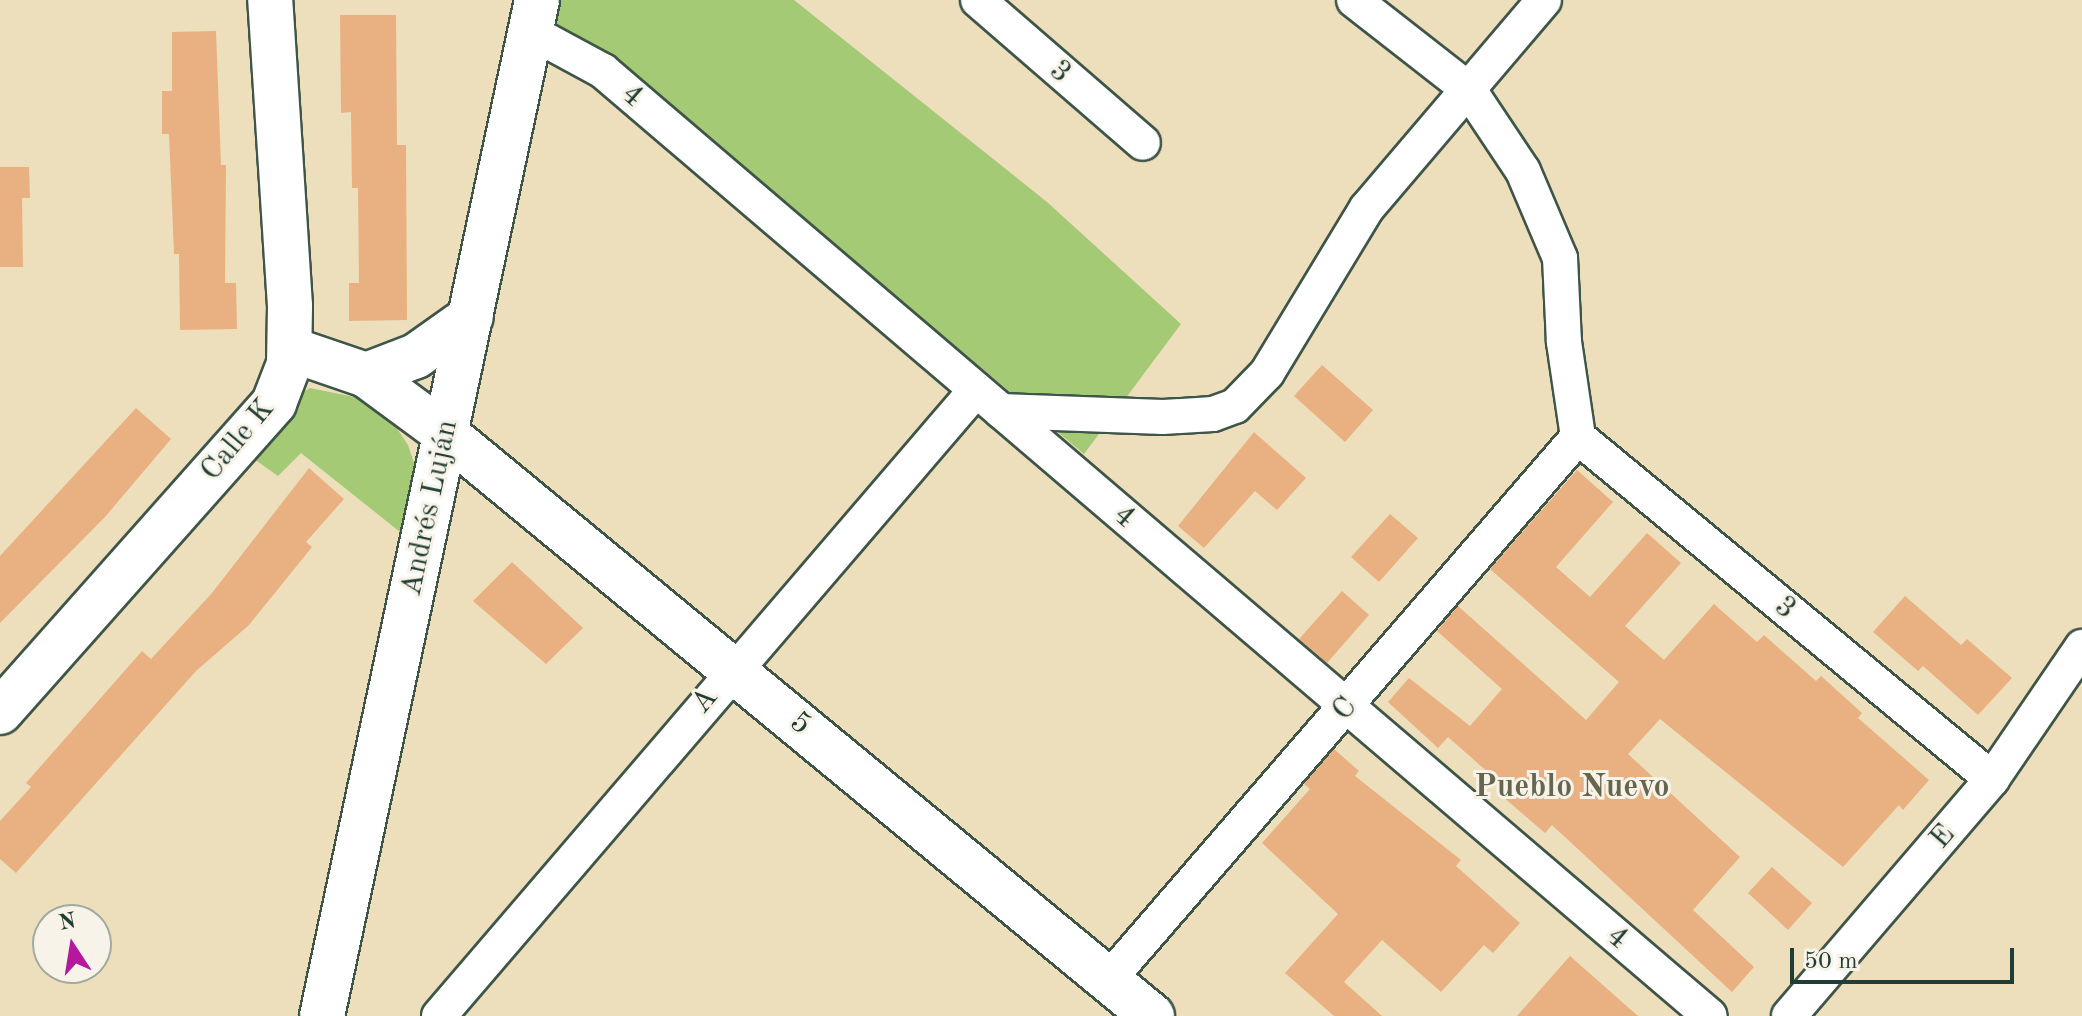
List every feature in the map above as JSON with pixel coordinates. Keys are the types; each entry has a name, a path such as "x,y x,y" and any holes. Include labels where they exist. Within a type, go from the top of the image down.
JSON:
{"street":[{"name":"Calle K","path":"0,712 274,403 290,349 270,0"},
{"name":"3","path":"978,0 1143,143"},
{"path":"1354,0 1469,90 1523,171 1560,258 1564,342 1578,437"},
{"path":"989,401 1163,417 1213,414 1235,406 1267,373 1367,208 1544,0"},
{"name":"Andrés Luján","path":"322,1016 533,16"},
{"name":"4","path":"533,16 603,71 1710,1016"},
{"path":"366,375 416,356 471,317"},
{"name":"5","path":"290,349 366,375 446,434 1152,1016"},
{"name":"A","path":"439,1016 733,668 989,401"},
{"name":"3","path":"1578,437 1992,779"},
{"name":"C","path":"1109,979 1578,437"},
{"name":"E","path":"1789,1016 1992,779 2082,647"}],"green space":[{"path":"550,0 794,0 1047,202 1181,324 1084,454 607,54 557,24"},
{"path":"310,388 359,398 396,427 408,445 417,472 400,532 301,453 278,476 254,459 293,415 303,392"}],"building":[{"path":"340,15 396,15 397,145 406,145 407,320 349,321 349,283 359,283 358,188 352,188 351,112 341,113"},
{"path":"216,31 221,165 226,165 225,283 236,283 237,329 180,330 179,254 174,254 169,134 162,134 162,91 172,91 172,32"},
{"path":"0,167 29,167 30,198 22,198 23,267 0,267"},
{"path":"1322,365 1373,410 1345,442 1294,396"},
{"path":"136,408 171,439 105,517 0,623 0,556"},
{"path":"1254,432 1306,478 1277,510 1255,491 1204,548 1178,526"},
{"path":"309,468 344,499 306,542 312,547 249,625 196,671 16,873 0,859 0,821 31,787 26,783 142,651 151,659 212,593"},
{"path":"1577,470 1613,502 1556,567 1590,597 1647,533 1681,563 1625,626 1664,660 1714,604 1757,642 1764,635 1816,681 1821,676 1862,713 1858,718 1929,780 1903,810 1899,805 1843,867 1660,719 1628,754 1740,857 1693,910 1754,967 1732,992 1552,825 1545,833 1502,796 1508,790 1448,737 1438,748 1388,702 1409,678 1470,726 1502,689 1437,631 1458,606 1586,720 1619,682 1490,569"},
{"path":"1390,514 1418,538 1379,582 1351,557"},
{"path":"512,562 583,628 546,664 473,601"},
{"path":"1342,591 1369,615 1327,663 1299,639"},
{"path":"1905,596 1961,645 1967,639 2012,678 1978,715 1923,666 1918,671 1873,632"},
{"path":"1334,749 1359,771 1355,776 1461,860 1456,866 1520,923 1493,953 1484,945 1441,992 1382,940 1344,982 1382,1016 1334,1016 1285,973 1338,914 1262,843 1310,789 1304,784"},
{"path":"1772,867 1812,903 1788,930 1748,893"},
{"path":"1570,956 1638,1016 1517,1016"}],"district":[{"name":"Pueblo Nuevo","path":"1572,788"}]}
